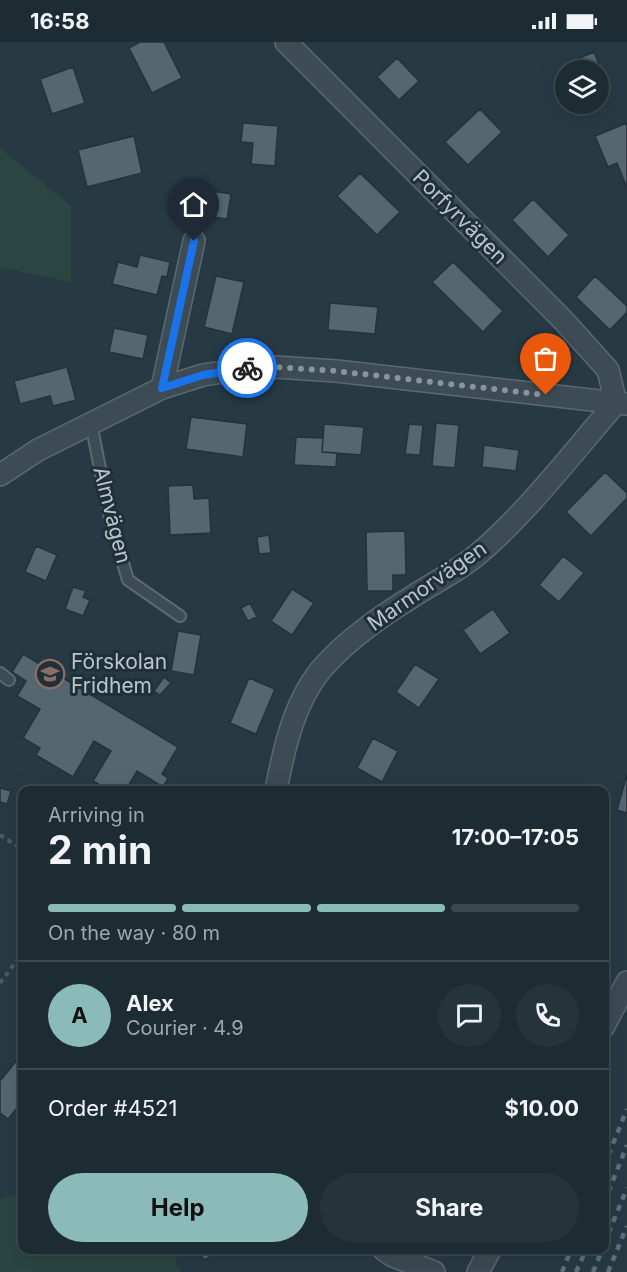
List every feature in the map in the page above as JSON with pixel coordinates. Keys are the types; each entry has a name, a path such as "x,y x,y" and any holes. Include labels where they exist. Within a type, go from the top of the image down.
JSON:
{"street":[{"name":"Porfyrvägen","path":"286,42 562,320 608,370 621,404"},
{"path":"162,388 194,241"},
{"path":"0,475 38,450 162,388 203,375 244,369 276,367 336,371 621,404"},
{"name":"Marmorvägen","path":"277,786 283,754 293,723 309,689 324,666 348,643 380,618 476,555 517,516 621,404"},
{"path":"609,1016 627,982"},
{"path":"390,1254 434,1272"},
{"path":"478,1272 488,1254"}],"lane":[{"name":"Almvägen","path":"91,423 110,519 128,580 180,616"}],"path":[{"path":"0,835 18,846"},
{"path":"0,983 18,959"}],"green space":[{"path":"0,148 71,206 71,282 0,268"},
{"path":"18,1192 18,1254 174,1254 181,1272 0,1272 0,1200"}],"building":[{"path":"140,42 164,42 182,78 152,93 129,48"},
{"path":"594,52 597,60 575,60"},
{"path":"397,58 419,81 399,100 377,77"},
{"path":"73,67 85,103 52,114 40,79"},
{"path":"480,109 502,132 468,165 445,142"},
{"path":"243,123 278,126 275,166 251,164 253,143 241,142"},
{"path":"627,123 627,188 617,163 608,167 595,136"},
{"path":"134,136 142,173 87,187 78,150"},
{"path":"360,173 400,212 377,235 337,196"},
{"path":"192,188 231,194 227,219 188,214"},
{"path":"533,199 569,235 548,257 512,220"},
{"path":"140,255 170,262 167,277 162,276 157,295 112,284 118,262 137,267"},
{"path":"453,262 503,311 483,332 432,282"},
{"path":"216,276 244,282 232,334 204,327"},
{"path":"595,276 627,306 627,312 610,330 576,297"},
{"path":"330,303 378,307 375,334 328,330"},
{"path":"114,328 148,335 143,359 109,352"},
{"path":"67,367 76,400 53,406 50,396 20,404 14,381"},
{"path":"191,417 247,424 243,457 186,449"},
{"path":"436,423 459,425 455,468 432,466"},
{"path":"324,424 364,427 361,455 322,452"},
{"path":"409,424 423,425 420,455 405,454"},
{"path":"296,437 323,438 322,452 337,453 336,467 294,465"},
{"path":"484,445 519,450 516,471 482,467"},
{"path":"605,472 627,493 627,498 591,536 566,512"},
{"path":"193,485 194,499 209,498 211,533 170,535 168,486"},
{"path":"405,531 406,575 393,575 393,591 367,591 366,532"},
{"path":"269,535 271,553 259,554 257,537"},
{"path":"36,546 57,555 46,581 25,572"},
{"path":"563,556 584,573 559,602 539,585"},
{"path":"73,587 86,591 83,597 90,600 83,616 65,609"},
{"path":"292,589 314,603 292,635 271,621"},
{"path":"250,603 257,617 248,621 241,608"},
{"path":"493,609 510,633 480,654 463,630"},
{"path":"178,631 201,635 194,675 171,671"},
{"path":"23,654 178,747 162,774 168,778 164,786 137,771 128,786 101,786 93,781 111,751 94,741 73,777 36,755 40,748 23,738 40,709 17,696 26,681 12,672"},
{"path":"415,664 439,679 419,708 396,692"},
{"path":"164,677 171,683 160,695 154,691"},
{"path":"249,678 275,689 256,734 230,723"},
{"path":"373,738 398,751 382,782 357,768"},
{"path":"627,774 627,813 617,810"},
{"path":"0,788 11,791 7,804 0,802"},
{"path":"16,1061 18,1063 18,1107 8,1119 0,1113 0,1081"},
{"path":"200,1254 215,1254 204,1260"}],"railway":[{"path":"609,1154 627,1109"},
{"path":"609,1190 627,1145"},
{"path":"609,1232 627,1188"},
{"path":"608,1272 627,1226"},
{"path":"562,1272 569,1254"},
{"path":"576,1272 584,1254"},
{"path":"593,1272 600,1254"}],"way so far":[{"path":"247,368 276,367 336,371 546,395"}],"place":[{"name":"Förskolan Fridhem","path":"50,674"}],"route":[{"path":"194,241 162,388 203,375 247,368"}]}
